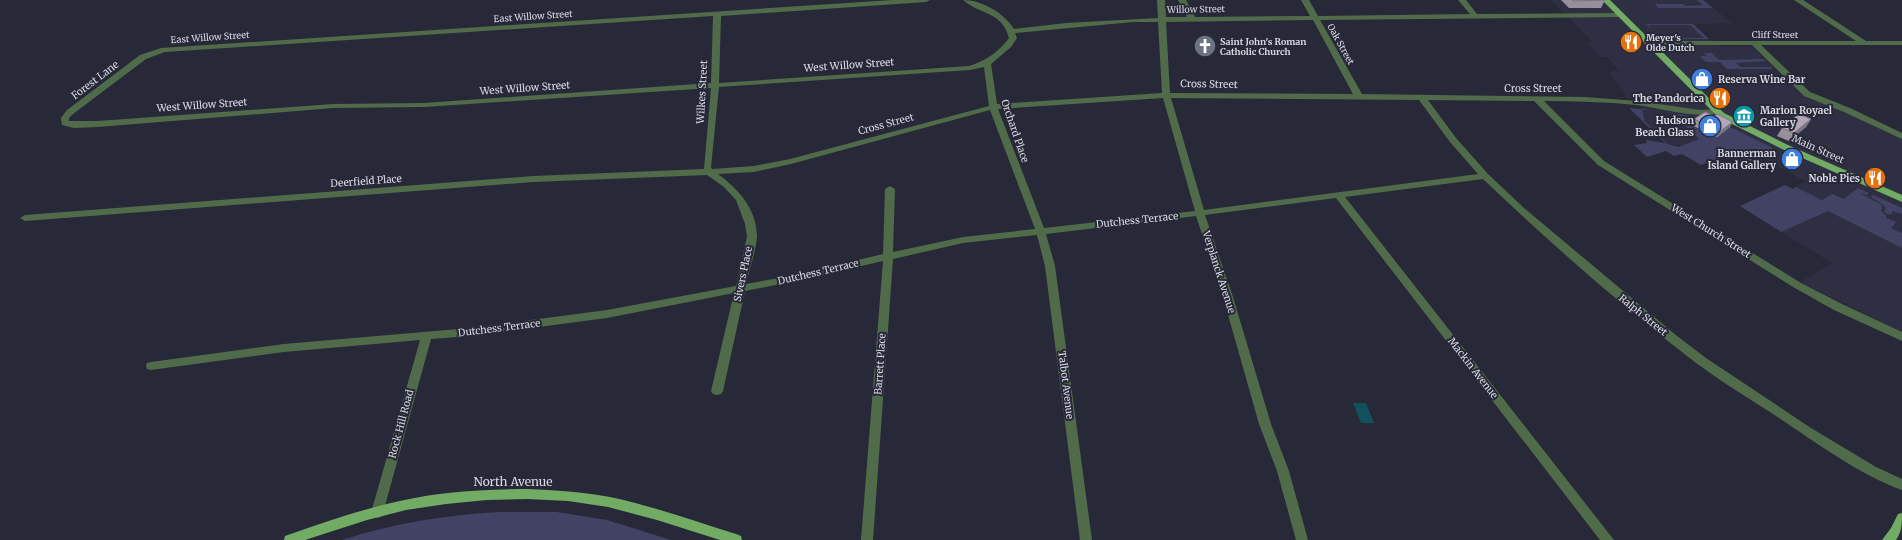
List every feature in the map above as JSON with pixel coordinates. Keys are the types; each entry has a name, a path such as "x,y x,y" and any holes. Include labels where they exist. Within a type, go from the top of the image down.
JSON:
{"main road":[{"name":"Main Street","path":"1606,0 1716,111 1741,126 1785,147 1902,199"},
{"name":"North Avenue","path":"290,540 330,525 421,502 467,496 511,494 555,495 589,499 629,507 736,540"},
{"path":"1888,540 1896,532 1902,518"}],"street":[{"name":"East Willow Street","path":"143,57 164,50 926,0"},
{"path":"966,0 993,12 1004,20 1012,31 1013,38 1008,45 987,63"},
{"name":"Verplanck Avenue","path":"1161,0 1166,95 1200,213 1228,297 1265,424 1283,471 1302,540"},
{"path":"1182,0 1192,19"},
{"name":"Oak Street","path":"1305,0 1359,97"},
{"path":"1462,0 1475,16"},
{"path":"1798,0 1866,44"},
{"name":"Wilkes Street","path":"709,172 707,165 715,86 717,14"},
{"name":"Willow Street","path":"1012,31 1066,24 1192,19 1620,15"},
{"name":"Cliff Street","path":"1648,43 1902,43"},
{"path":"1755,44 1807,94 1847,110 1902,136"},
{"name":"Forest Lane","path":"65,123 65,118 70,112 143,57"},
{"name":"West Willow Street","path":"65,123 74,125 98,124 333,106 424,105 970,68 987,63"},
{"name":"Orchard Place","path":"987,63 994,107 1042,231"},
{"name":"Cross Street","path":"709,172 754,169 791,161 994,107 1166,95 1585,99 1637,103 1700,113 1716,111"},
{"name":"Ralph Street","path":"1422,98 1454,140 1485,176 1521,210 1610,288 1702,360 1865,467 1902,485"},
{"name":"West Church Street","path":"1538,99 1601,162 1797,285 1838,307 1902,337"},
{"name":"Deerfield Place","path":"25,218 534,179 709,172"},
{"name":"Sivers Place","path":"709,172 739,197 749,216 752,236 743,269 741,288 717,391"},
{"name":"Dutchess Terrace","path":"151,366 284,348 470,332 607,314 796,278 962,240 1200,213 1485,176"},
{"name":"Barrett Place","path":"867,540 888,256 890,189"},
{"name":"Mackin Avenue","path":"1338,195 1608,540"},
{"name":"Talbot Avenue","path":"1042,231 1050,266 1086,540"},
{"name":"Rock Hill Road","path":"377,513 427,335"}],"shaded area":[{"path":"1551,0 1703,0 1732,23 1693,24 1716,46 1753,47 1801,94 1850,114 1902,138 1902,332 1801,282 1832,263 1781,232 1828,211 1834,206 1796,187 1805,181 1757,155 1744,160 1728,151 1667,144 1645,121 1639,101 1627,98 1609,72 1620,71 1607,57 1600,57 1588,42 1592,41"},
{"path":"1697,0 1703,0 1713,8 1658,8 1655,4 1683,4 1686,6 1703,5"},
{"path":"1646,24 1693,24 1709,39 1661,39 1656,34 1662,38 1704,38 1690,25 1649,25 1651,29"},
{"path":"1704,53 1712,53 1719,60 1763,59 1766,61 1736,63 1740,67 1771,67 1772,69 1727,69 1720,62 1706,62 1700,56 1707,56"},
{"path":"1629,108 1652,110 1642,110 1645,121 1667,144 1679,147 1699,139 1684,124 1679,115 1665,112 1690,116 1693,121 1688,125 1717,136 1730,127 1773,148 1752,161 1746,162 1731,153 1701,165 1682,154 1674,156 1666,151 1647,157 1634,145 1647,143 1646,140 1665,143"},
{"path":"1785,185 1793,189 1796,187 1822,200 1832,194 1844,199 1858,188 1869,193 1867,195 1860,193 1880,204 1882,206 1881,211 1886,218 1896,222 1891,228 1902,233 1902,248 1828,211 1781,232 1740,206"},
{"path":"1873,195 1902,208 1902,214 1893,211 1890,215 1884,212 1886,207 1871,197"},
{"path":"1353,403 1366,403 1374,423 1361,423"},
{"path":"500,512 557,512 607,520 671,540 342,540 400,524 460,515"}],"building":[{"path":"1572,0 1605,0 1573,1"},
{"path":"1705,112 1715,116 1717,114 1733,122 1720,131 1694,119"},
{"path":"1799,114 1811,119 1794,133 1782,128"}],"place":[{"name":"Meyer's Olde Dutch","path":"1631,42"},
{"name":"Saint John's Roman Catholic Church","path":"1205,46"},
{"name":"Reserva Wine Bar","path":"1702,79"},
{"name":"The Pandorica","path":"1720,98"},
{"name":"Marion Royael Gallery","path":"1744,116"},
{"name":"Hudson Beach Glass","path":"1710,126"},
{"name":"Bannerman Island Gallery","path":"1792,159"},
{"name":"Noble Pies","path":"1875,178"}]}
